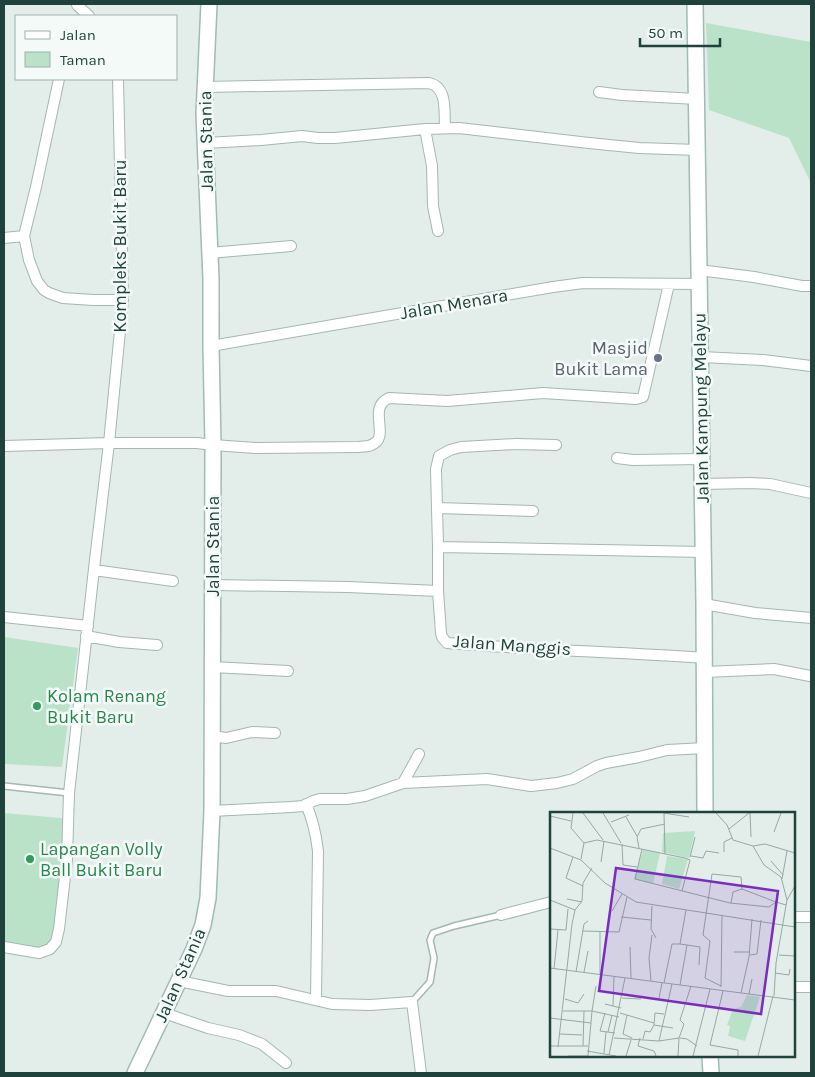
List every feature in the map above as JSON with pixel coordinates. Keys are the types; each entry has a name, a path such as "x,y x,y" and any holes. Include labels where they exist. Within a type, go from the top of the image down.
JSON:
{"street":[{"name":"Jalan Stania","path":"135,1073 194,949 203,925 208,898 212,811 213,445 210,253 204,114 209,4"},
{"name":"Jalan Kampung Melayu","path":"695,4 704,552 705,812"},
{"path":"77,5 88,15"},
{"path":"59,80 24,236 29,260 37,281 49,294 63,298 123,300"},
{"name":"Kompleks Bukit Baru","path":"4,947 39,953 50,949 56,942 59,929 67,859 69,793 109,443 123,300 118,80"},
{"path":"205,87 434,84 441,91 444,101 445,128"},
{"path":"599,92 697,99"},
{"path":"205,144 302,136 335,138 425,129 459,128 588,144 698,150"},
{"path":"425,129 432,166 433,206 438,231"},
{"path":"4,238 24,236"},
{"path":"210,253 291,246"},
{"name":"Jalan Menara","path":"211,346 583,283 669,284 698,277 754,277 811,286"},
{"path":"4,446 197,443 265,448 359,447 372,445 378,441 380,437 379,406 389,398 447,401 543,393 636,399 643,397 669,284"},
{"path":"701,356 764,360 811,366"},
{"path":"212,585 348,587 438,591 436,469 439,456 461,447 516,444 556,445"},
{"path":"617,458 633,460 702,459"},
{"path":"702,484 751,482 811,493"},
{"path":"437,508 533,511"},
{"path":"438,547 704,552"},
{"path":"94,570 173,581"},
{"name":"Jalan Manggis","path":"438,591 441,633 447,643 612,652 705,665"},
{"path":"704,604 755,613 811,618"},
{"path":"4,617 87,631 120,642 157,645"},
{"path":"705,665 774,669 810,676"},
{"path":"212,667 288,671"},
{"path":"212,736 226,738 252,732 274,732"},
{"path":"212,811 303,806 320,799 347,799 365,796 403,783 487,780 530,786 557,783 574,780 597,766 606,763 639,758 667,750 705,748"},
{"path":"403,783 418,754"},
{"path":"306,804 313,819 318,851 316,1000"},
{"path":"501,915 550,902"},
{"path":"795,917 811,917"},
{"path":"179,981 228,991 276,990 332,1004 370,1006 412,1002 421,1073"},
{"path":"795,987 811,986"},
{"path":"164,1014 208,1028 239,1035 262,1044 286,1063"},
{"path":"710,1057 711,1073"}],"lane":[{"path":"4,786 69,793"},
{"path":"412,1002 430,982 434,958 430,940 433,934 454,926 501,915"}],"green space":[{"path":"706,23 811,42 811,183 789,138 709,110"},
{"name":"Kolam Renang Bukit Baru","path":"4,637 78,648 62,767 4,764"},
{"path":"4,813 72,819 54,950 4,944"}],"place":[{"name":"Masjid Bukit Lama","path":"658,358"},
{"name":"Kolam Renang Bukit Baru","path":"37,706"},
{"name":"Lapangan Volly Ball Bukit Baru","path":"30,859"}]}
